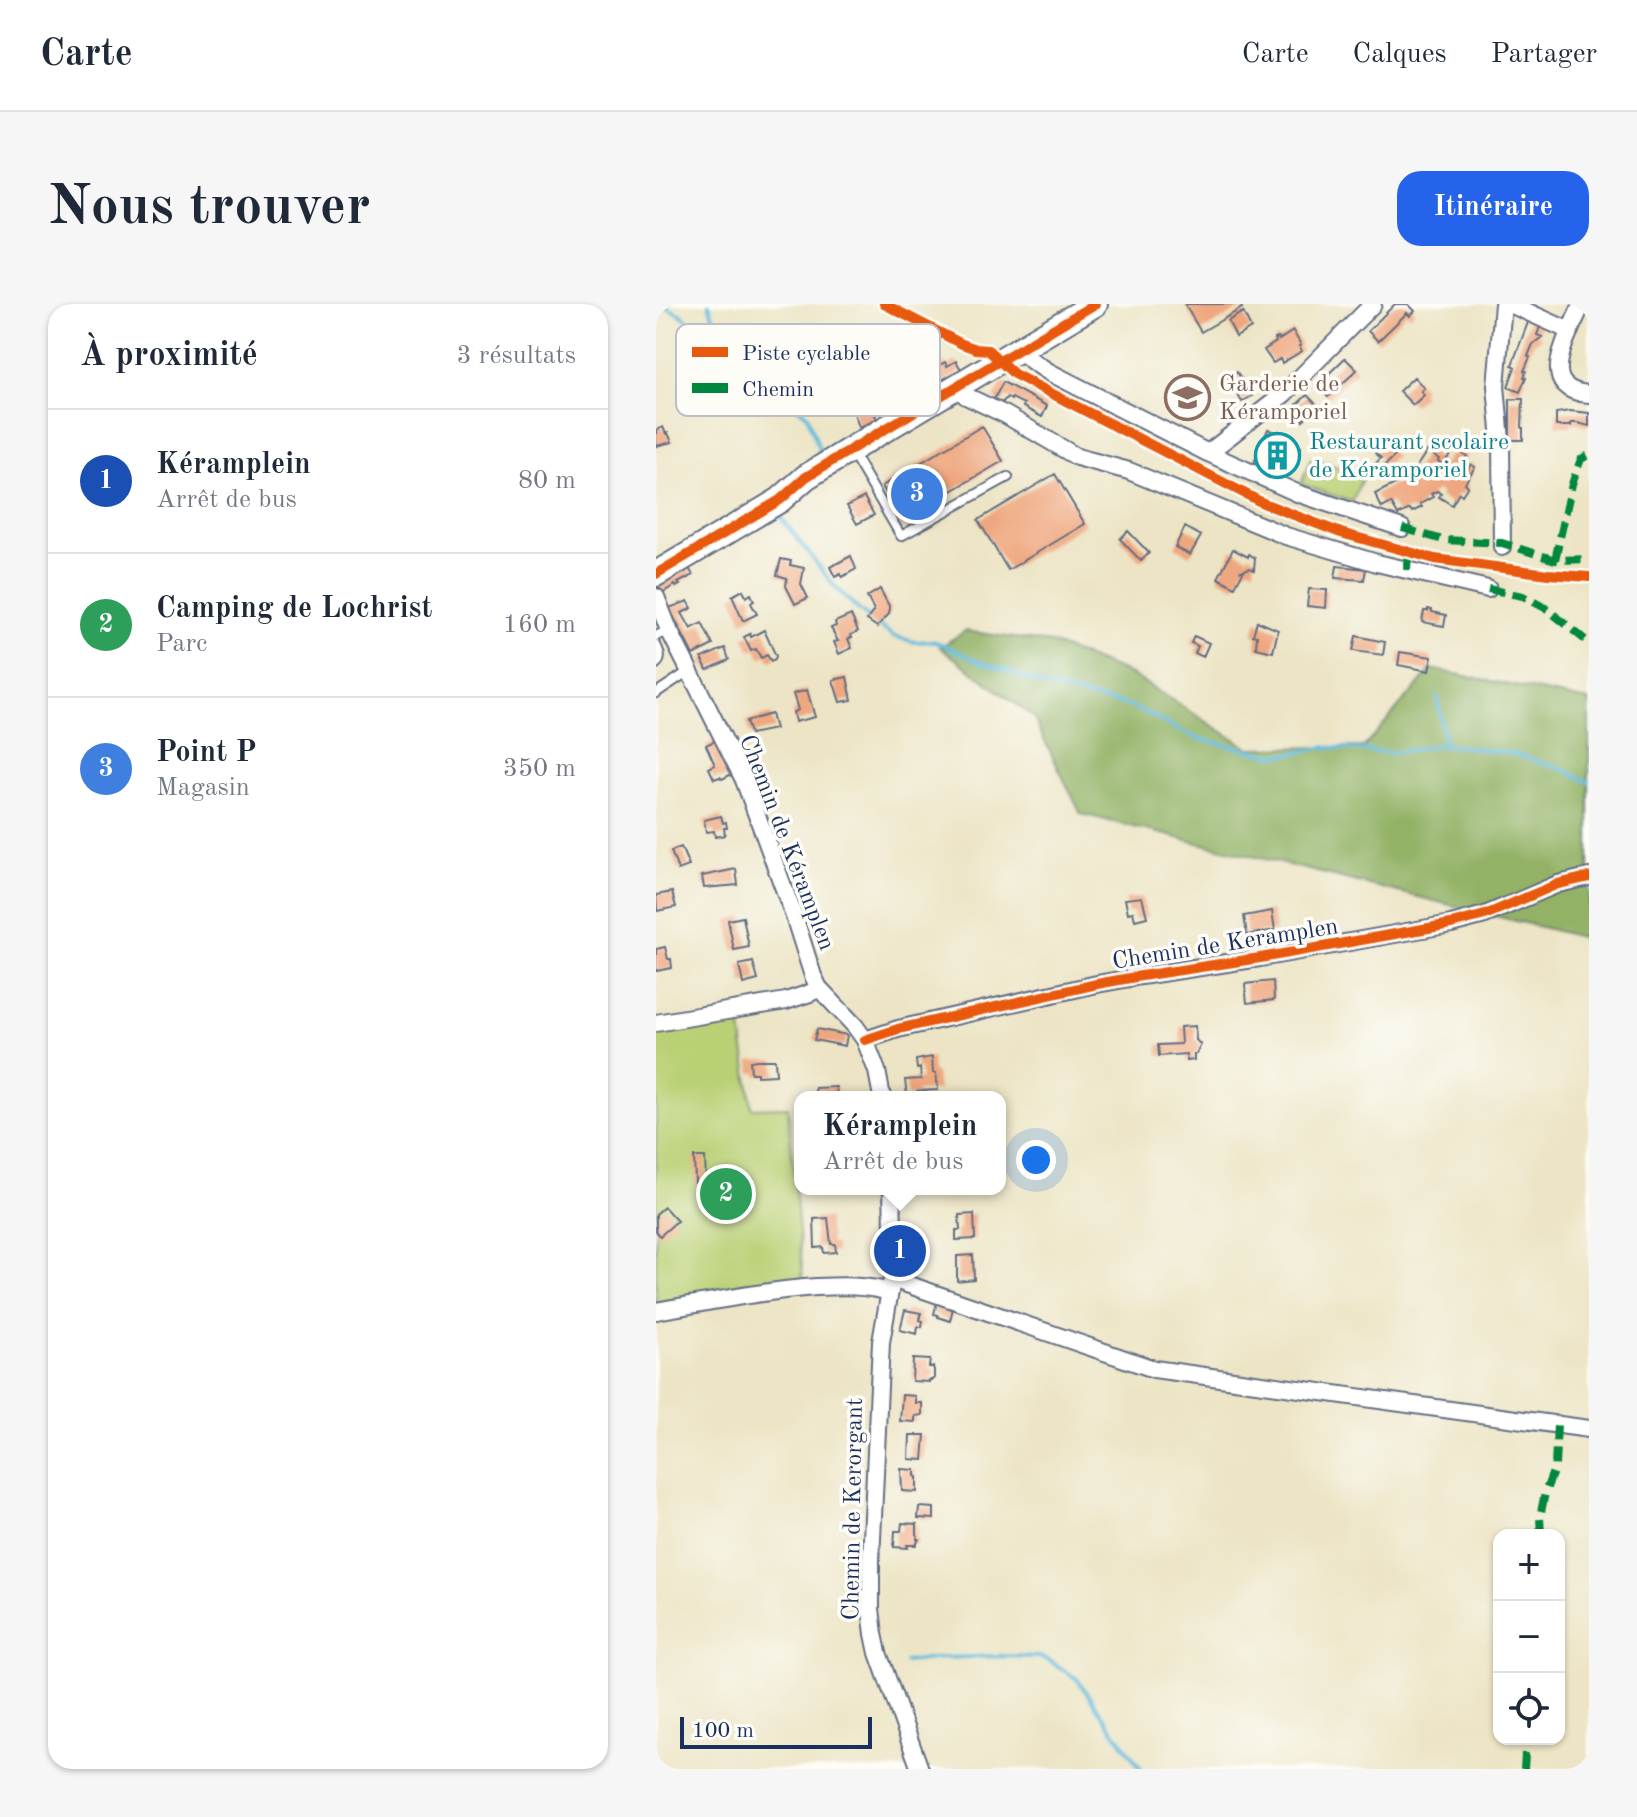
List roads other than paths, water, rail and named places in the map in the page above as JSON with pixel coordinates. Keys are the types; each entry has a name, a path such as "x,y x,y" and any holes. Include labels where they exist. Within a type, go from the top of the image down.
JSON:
{"main road":[{"path":"940,396 1095,304"},
{"path":"656,574 780,500 806,477 906,416"},
{"path":"656,556 774,488 806,477"}],"street":[{"path":"1208,453 1284,394 1373,304"},
{"path":"1502,547 1501,441 1496,386 1503,304"},
{"path":"1510,304 1570,331"},
{"path":"1582,304 1560,357 1558,371 1567,388 1589,394"},
{"path":"1020,349 1049,372 1208,453 1297,493 1402,528"},
{"path":"956,386 966,396 1006,415 1077,457 1129,471 1286,536 1377,563 1488,589"},
{"name":"Chemin de Kéramplen","path":"656,597 662,633 690,671 744,780 813,976 819,988 865,1040 881,1091"},
{"name":"Chemin de Keramplen","path":"865,1040 898,1029 1097,984 1451,924 1485,915 1558,884 1589,877"},
{"path":"656,1023 786,1001 819,988"},
{"path":"891,1286 894,1243 892,1195"},
{"path":"656,1311 801,1288 891,1286 1154,1369 1589,1429"},
{"name":"Chemin de Kerorgant","path":"891,1286 881,1342 871,1609 878,1653 920,1769"}],"lane":[{"path":"850,450 901,536 1008,477"},
{"path":"656,645 660,659 656,664"},
{"path":"656,693 690,671"}],"waterway":[{"path":"660,304 693,324"},
{"path":"709,304 716,324"},
{"path":"808,416 821,455 818,457"},
{"path":"776,511 835,587 893,636 915,642 932,641 1038,684 1124,704 1200,739 1271,755 1325,747 1392,753 1440,745 1458,746 1515,754 1562,769 1589,782"},
{"path":"1437,697 1445,746"},
{"path":"905,1662 1001,1656 1049,1660 1077,1679 1141,1769"}],"place":[{"name":"Garderie de Kéramporiel","path":"1188,397"},
{"name":"Restaurant scolaire de Kéramporiel","path":"1278,455"},
{"name":"Point P","path":"917,494"},
{"name":"Camping de Lochrist","path":"726,1194"},
{"name":"Kéramplein","path":"900,1251"}]}
